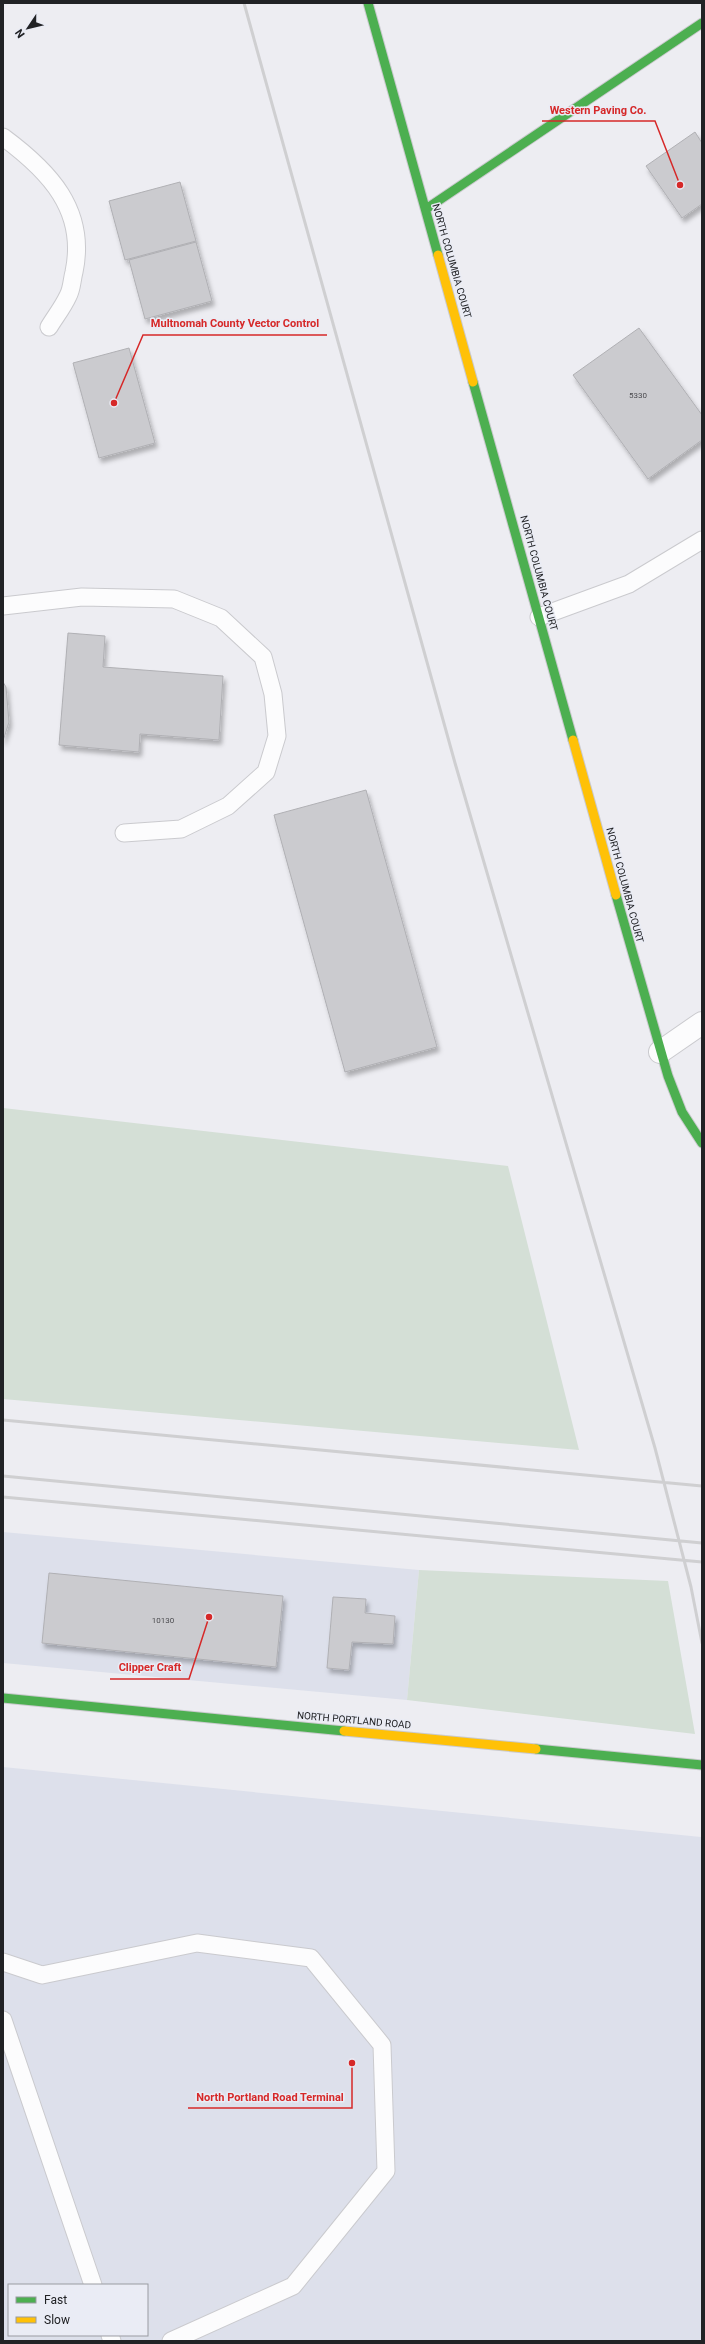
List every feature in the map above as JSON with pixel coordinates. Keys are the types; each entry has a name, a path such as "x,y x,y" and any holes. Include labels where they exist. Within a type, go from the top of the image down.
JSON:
{"street":[{"name":"NORTH COLUMBIA COURT","path":"368,3 660,1052 679,1105 696,1136 702,1143"},
{"path":"426,209 702,22"},
{"path":"660,1052 702,1023"},
{"name":"NORTH PORTLAND ROAD","path":"3,1698 702,1765"}],"lane":[{"path":"3,137 28,156 55,183 72,218 77,256 69,294 49,327"},
{"path":"540,617 629,584 702,540"},
{"path":"3,606 82,597 174,599 221,618 263,657 273,694 277,736 266,772 228,806 181,829 124,833"},
{"path":"3,1962 42,1975 197,1943 311,1958 382,2045 386,2171 293,2286 171,2341"},
{"path":"3,2020 93,2284"}],"shaded area":[{"path":"3,1108 508,1166 579,1450 3,1399"},
{"path":"3,1532 419,1570 407,1700 3,1663"},
{"path":"419,1570 668,1581 695,1734 407,1700"},
{"path":"3,1767 701,1837 702,2341 3,2341"}],"building":[{"path":"695,132 702,143 702,204 682,218 646,166"},
{"path":"180,182 196,241 125,260 109,201"},
{"path":"196,242 212,301 145,319 129,260"},
{"path":"639,328 702,415 702,440 648,479 573,375"},
{"path":"129,348 155,443 99,458 73,363"},
{"path":"68,633 105,636 103,667 223,676 219,740 140,734 139,752 59,745"},
{"path":"3,682 6,687 9,722 3,741"},
{"path":"366,790 437,1047 345,1072 274,815"},
{"path":"49,1573 283,1596 276,1667 42,1643"},
{"path":"333,1597 366,1599 365,1613 395,1616 393,1644 352,1642 349,1670 327,1668"}],"railway":[{"path":"244,3 455,763 655,1448 691,1587 702,1643"},
{"path":"3,1420 702,1486"},
{"path":"3,1476 702,1543"},
{"path":"3,1497 702,1562"}],"traffic: fast":[{"path":"368,3 438,255"},
{"path":"426,209 702,23"},
{"path":"473,382 573,740"},
{"path":"616,895 668,1076 682,1112 702,1143"},
{"path":"3,1698 344,1731"},
{"path":"536,1749 702,1765"}],"traffic: slow":[{"path":"438,255 473,382"},
{"path":"573,740 616,895"},
{"path":"344,1731 536,1749"}],"place":[{"name":"Western Paving Co.","path":"680,185"},
{"name":"Multnomah County Vector Control","path":"114,403"},
{"name":"Clipper Craft","path":"209,1617"},
{"name":"North Portland Road Terminal","path":"352,2063"}]}
